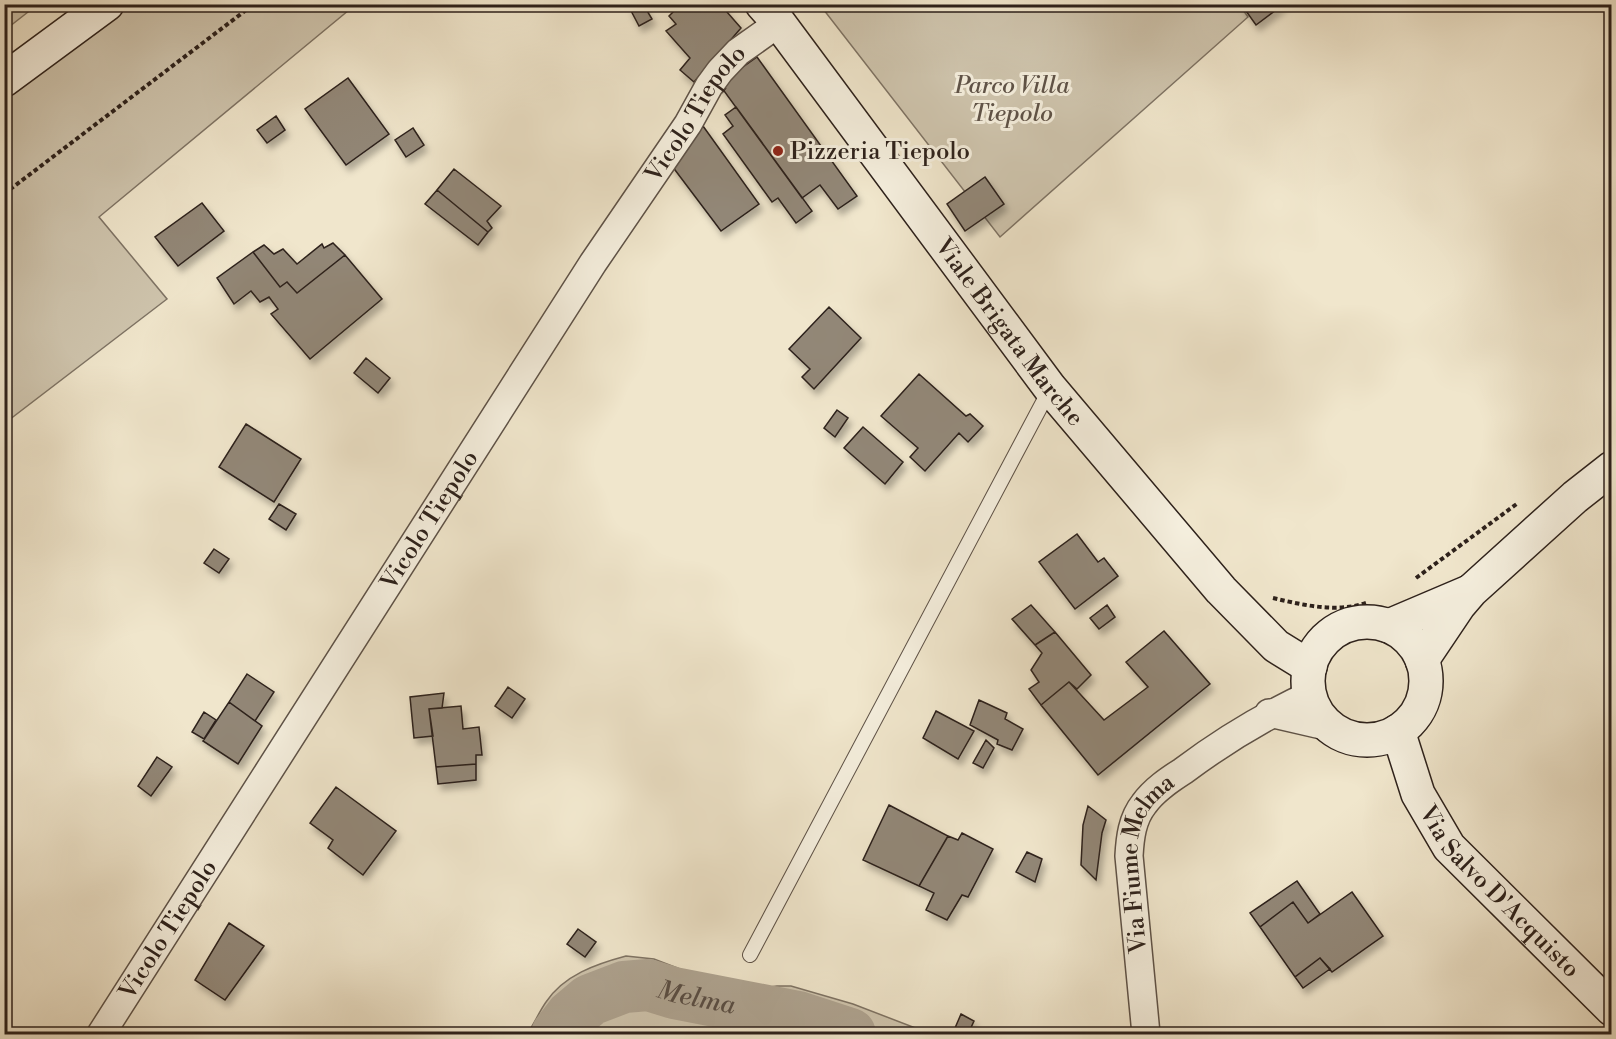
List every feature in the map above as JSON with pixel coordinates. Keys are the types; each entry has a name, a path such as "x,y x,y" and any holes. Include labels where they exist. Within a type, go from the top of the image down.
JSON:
{"street":[{"path":"4,80 107,4"},
{"name":"Viale Brigata Marche","path":"770,14 1050,388 1221,590 1310,681"},
{"name":"Vicolo Tiepolo","path":"101,1035 594,263 688,124 709,86 770,14"},
{"path":"1422,660 1471,591 1575,497 1611,468"},
{"path":"1345,733 1321,718 1310,681 1317,650 1329,636 1342,627 1358,622 1374,622 1380,614 1471,591"},
{"path":"1269,713 1345,733 1380,739 1398,731 1414,717 1423,700 1426,680 1422,660 1414,646 1380,614"},
{"path":"1276,646 1329,636"},
{"name":"Via Fiume Melma","path":"1146,1035 1129,856 1130,838 1136,818 1144,803 1156,791 1215,747 1269,713 1310,681"},
{"name":"Via Salvo D'Acquisto","path":"1398,731 1418,794 1449,847 1611,1009"},
{"name":"Via Salvo D'Acquisto","path":"1345,733 1418,794"}],"lane":[{"path":"750,955 1050,388"}],"path":[{"path":"4,194 254,4"},
{"path":"1413,581 1526,497"},
{"path":"1270,598 1302,605 1380,614"}],"green space":[{"path":"5,4 37,4 37,5 5,30"},
{"name":"Parco Villa Tiepolo","path":"1239,4 1248,17 1000,237 820,5"},
{"path":"107,5 355,5 99,217 167,299 5,423 5,86"},
{"path":"626,956 654,959 706,979 746,990 791,986 853,1004 931,1034 527,1034 546,1002 562,985 592,967"}],"building":[{"path":"632,4 643,4 652,19 639,26 629,7"},
{"path":"671,4 720,4 741,28 694,82 680,70 690,58 666,31 676,24 669,16 676,9"},
{"path":"1241,4 1284,4 1256,25"},
{"path":"757,57 857,196 838,209 820,185 802,198 719,84"},
{"path":"348,78 389,134 346,165 305,109"},
{"path":"736,107 812,211 796,223 778,198 772,202 723,134 733,126 725,115"},
{"path":"276,116 285,130 267,143 257,130"},
{"path":"703,126 759,204 721,231 669,162"},
{"path":"413,128 424,145 406,157 395,140"},
{"path":"454,169 501,206 487,221 492,228 488,232 437,190"},
{"path":"985,177 1004,204 965,231 947,204"},
{"path":"437,190 488,232 478,245 425,204"},
{"path":"202,203 224,231 178,266 155,237"},
{"path":"333,243 345,255 297,293 287,282 280,287 253,252 264,245 274,254 283,249 297,264 322,244 324,248"},
{"path":"253,252 280,287 287,282 297,293 345,255 382,299 310,359 271,314 278,309 269,297 260,302 251,291 234,304 217,278"},
{"path":"829,307 861,338 814,389 802,377 810,369 789,349"},
{"path":"366,358 390,378 378,393 354,373"},
{"path":"919,374 966,416 970,414 983,426 968,442 959,433 925,471 910,457 918,448 881,416"},
{"path":"837,410 848,418 835,437 824,428"},
{"path":"246,424 301,459 274,502 219,467"},
{"path":"863,427 903,462 885,484 844,448"},
{"path":"279,504 296,514 286,530 269,519"},
{"path":"1077,534 1098,562 1104,558 1118,576 1075,609 1039,562"},
{"path":"214,549 229,559 219,573 204,563"},
{"path":"1031,605 1055,632 1035,645 1012,619"},
{"path":"1107,605 1115,617 1099,629 1090,618"},
{"path":"1164,631 1210,684 1098,775 1041,705 1069,682 1104,720 1148,687 1126,662"},
{"path":"1055,632 1091,675 1077,689 1069,682 1041,705 1029,689 1039,682 1031,670 1042,653 1035,645"},
{"path":"247,674 274,692 255,721 229,702"},
{"path":"508,687 525,699 512,718 495,706"},
{"path":"444,693 442,708 429,709 433,736 414,738 410,697"},
{"path":"979,700 1007,713 1005,719 1023,729 1012,750 997,744 998,740 970,725"},
{"path":"229,702 262,726 238,764 203,741"},
{"path":"461,706 463,729 479,727 482,755 476,755 476,764 436,767 429,709"},
{"path":"936,711 974,731 958,759 923,738"},
{"path":"204,712 216,720 204,739 192,732"},
{"path":"986,740 994,748 983,768 973,763"},
{"path":"157,757 172,767 151,796 138,786"},
{"path":"476,764 476,780 438,784 436,767"},
{"path":"336,787 396,831 363,875 328,848 333,840 310,823"},
{"path":"889,805 948,836 919,886 863,860"},
{"path":"1088,806 1106,820 1102,833 1096,880 1081,865 1083,825"},
{"path":"962,833 993,849 968,897 962,895 947,920 926,910 934,893 919,886 948,836 958,840"},
{"path":"1027,852 1042,859 1035,882 1016,872"},
{"path":"1297,881 1320,914 1308,923 1293,902 1260,927 1250,913"},
{"path":"1352,892 1383,936 1332,972 1320,958 1295,977 1260,927 1293,902 1308,923"},
{"path":"229,923 264,946 225,1000 195,980"},
{"path":"578,929 596,942 585,957 567,944"},
{"path":"1320,958 1330,969 1303,988 1295,977"},
{"path":"961,1014 974,1021 968,1034 962,1034 955,1028"}],"waterway":[{"name":"Melma","path":"557,1034 571,1016 590,1000 624,987 648,985 674,993 798,1017 850,1034"}],"place":[{"name":"Pizzeria Tiepolo","path":"778,151"}]}
